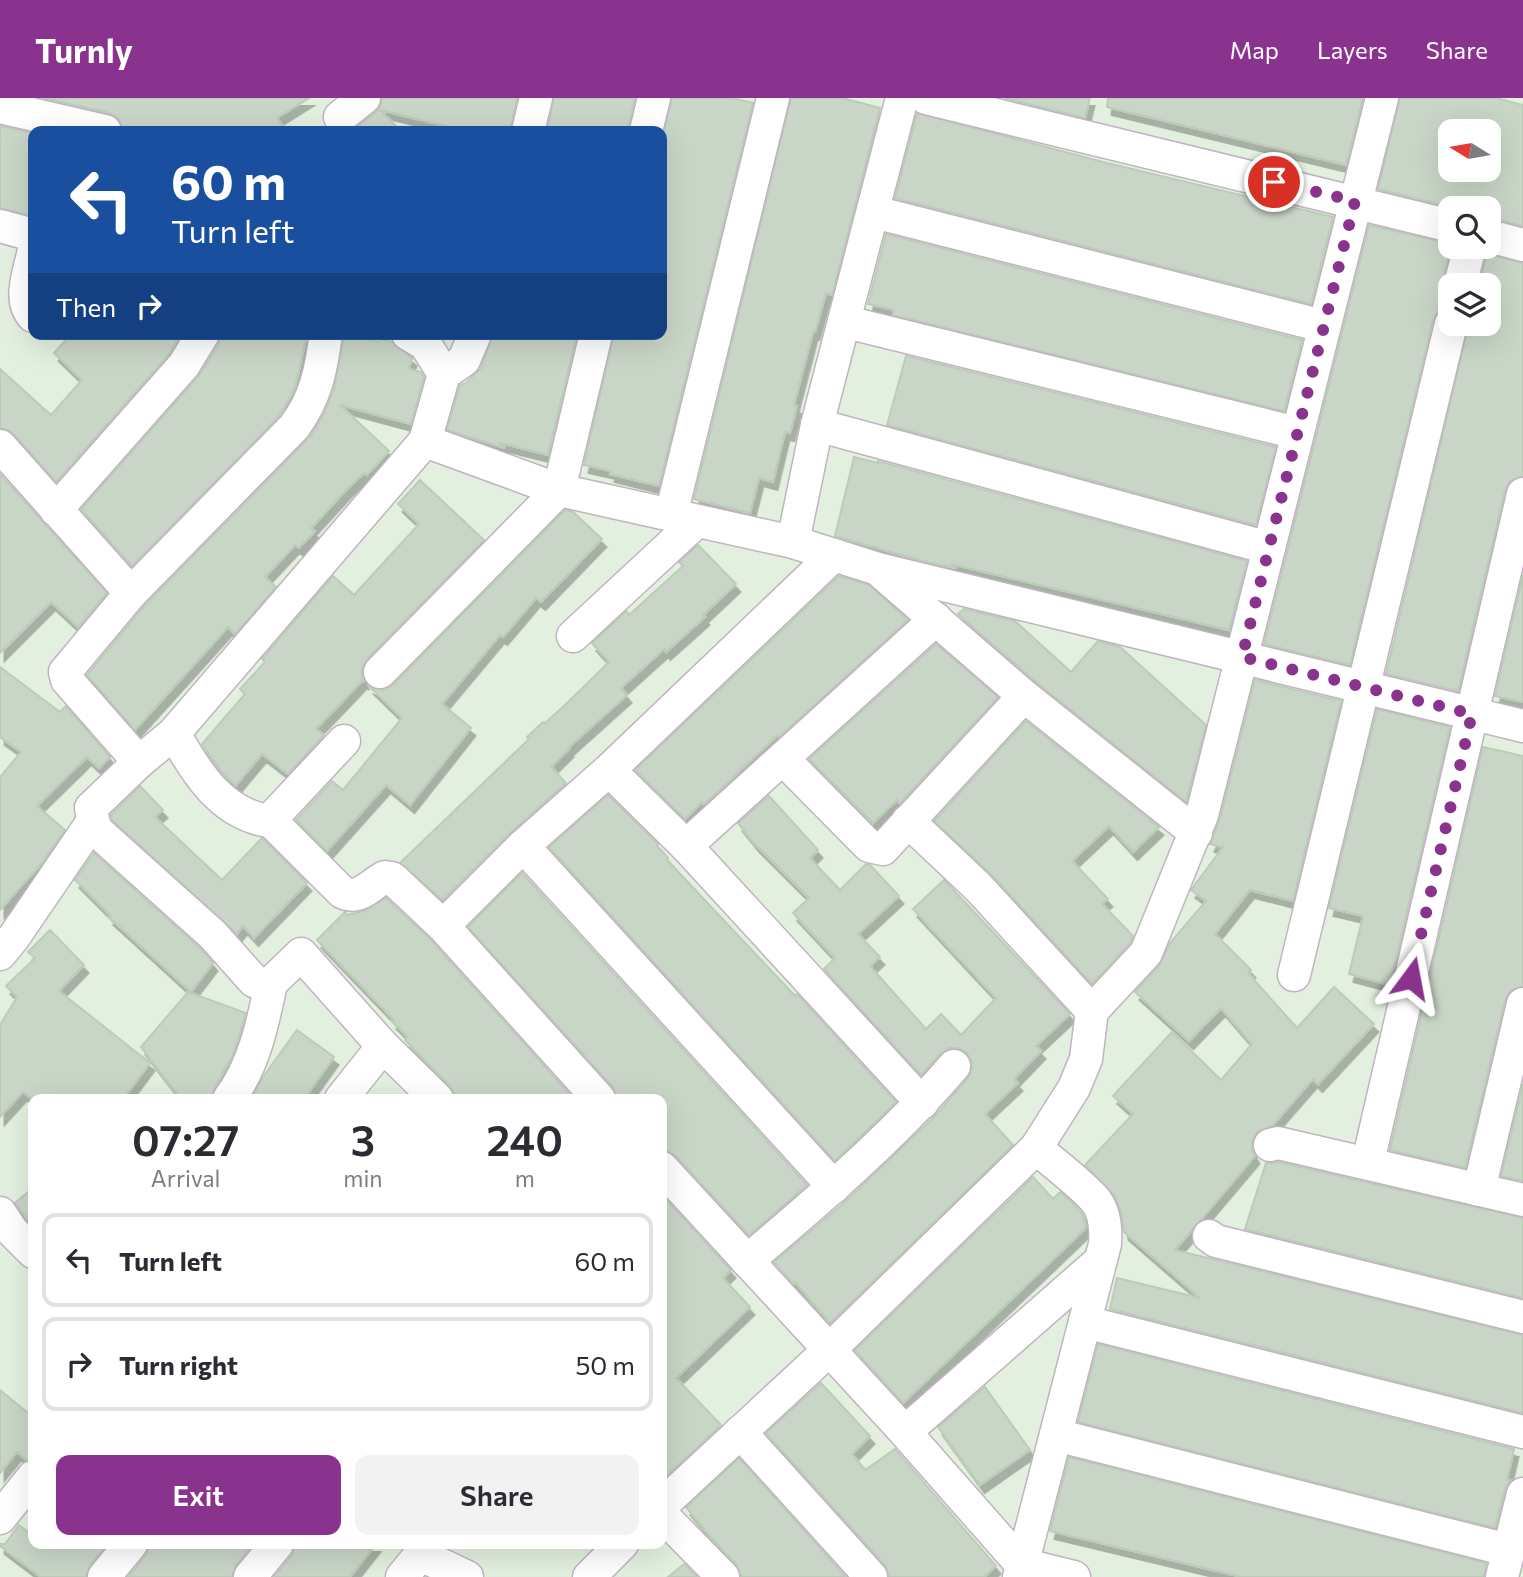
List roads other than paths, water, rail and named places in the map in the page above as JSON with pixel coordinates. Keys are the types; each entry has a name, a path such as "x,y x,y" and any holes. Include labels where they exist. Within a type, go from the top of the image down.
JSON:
{"street":[{"path":"528,126 536,98"},
{"path":"647,126 654,98"},
{"path":"573,636 684,518 773,98"},
{"path":"793,542 817,425 846,322 902,98"},
{"path":"926,98 1438,223"},
{"path":"667,1500 828,1351 1036,1148 1074,1088 1086,1059 1092,1011 1146,953 1196,833 1382,98"},
{"path":"0,107 84,126"},
{"path":"874,212 1323,326"},
{"path":"0,226 28,234"},
{"path":"1501,239 1523,245"},
{"path":"28,278 25,293 28,309"},
{"path":"846,322 1297,433"},
{"path":"1294,975 1361,687 1448,336"},
{"path":"56,510 184,365 199,340"},
{"path":"139,762 67,680 66,669 131,593 284,437 307,410 317,383 325,340"},
{"path":"418,340 425,344 444,373"},
{"path":"432,1094 383,1046 301,954 271,983 265,986 254,981 213,935 97,831 91,808 174,733 425,441 444,373 464,360 472,340"},
{"path":"380,672 559,490 595,340"},
{"path":"817,425 1269,548"},
{"path":"425,441 559,490 793,542 878,569 1523,726"},
{"path":"0,446 131,593"},
{"path":"1368,1162 1523,494"},
{"path":"443,926 523,846 609,770 834,555"},
{"path":"878,569 1024,696 1196,833"},
{"path":"686,846 936,619"},
{"path":"783,759 873,848 883,849 1024,696"},
{"path":"174,733 195,771 217,795 250,816 271,821 342,892 358,896 385,877 391,878 443,926 594,1094"},
{"path":"271,821 344,741"},
{"path":"609,770 686,846 922,1103"},
{"path":"0,954 93,821"},
{"path":"908,821 978,887 1092,1011"},
{"path":"523,846 834,1187"},
{"path":"232,1094 250,1060 261,1028 271,983"},
{"path":"1479,1189 1523,1004"},
{"path":"345,1094 383,1046"},
{"path":"747,1261 834,1187 922,1103 954,1066"},
{"path":"1270,1146 1278,1143 1368,1162 1523,1200"},
{"path":"1020,1571 1085,1322 1106,1230 1096,1201 1036,1148"},
{"path":"667,1173 905,1432 1020,1571 1074,1577"},
{"path":"0,1213 12,1231 28,1247"},
{"path":"1209,1236 1216,1241 1523,1317"},
{"path":"905,1432 1100,1261"},
{"path":"1085,1322 1523,1432"},
{"path":"740,1432 871,1577"},
{"path":"1056,1435 1505,1564 1523,1493"},
{"path":"0,1518 28,1483"},
{"path":"667,1520 723,1577"},
{"path":"104,1577 127,1549"},
{"path":"250,1577 273,1549"},
{"path":"589,1577 617,1549"},
{"path":"417,1559 467,1577"}]}
